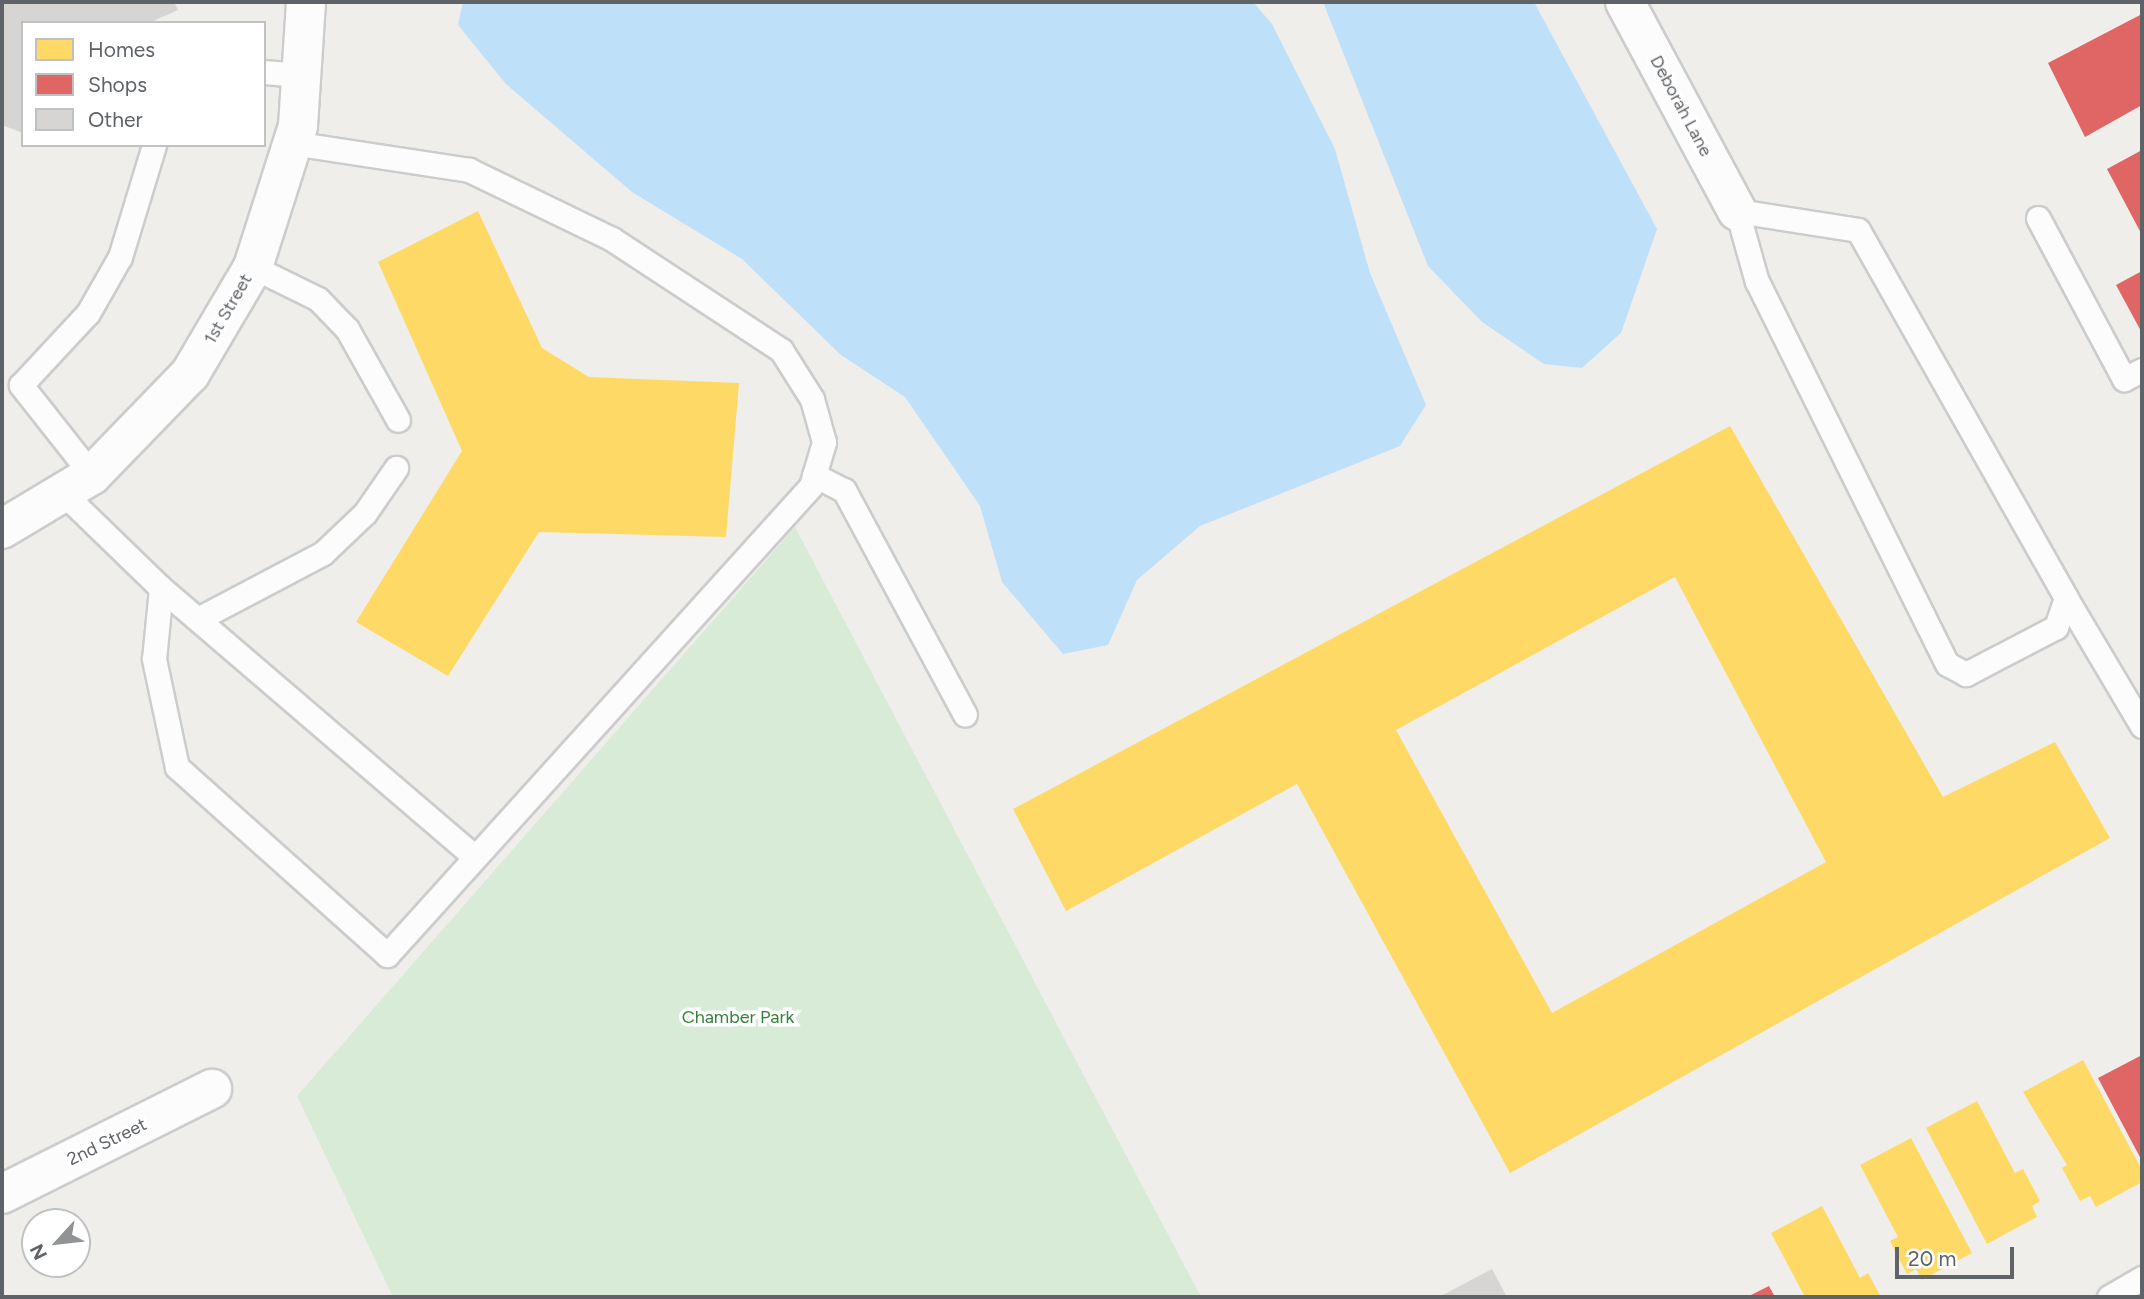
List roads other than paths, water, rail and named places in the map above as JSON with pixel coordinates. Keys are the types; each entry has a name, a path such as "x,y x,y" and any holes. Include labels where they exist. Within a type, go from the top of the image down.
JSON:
{"street":[{"name":"1st Street","path":"2,529 78,484 190,374 253,267 293,143 302,75 306,2"},
{"name":"Deborah Lane","path":"1625,2 1737,211"},
{"name":"2nd Street","path":"2,1194 212,1089"}],"lane":[{"path":"266,72 302,75"},
{"path":"161,588 154,659 177,767 387,955 811,486 821,431 812,399 781,350 612,239 469,170 293,143"},
{"path":"153,147 120,257 88,313 20,385 78,484 161,588 475,857"},
{"path":"2066,598 2056,627 1966,674 1947,664 1757,282 1737,211 1858,230 2066,598 2142,726"},
{"path":"2038,218 2124,379 2142,370"},
{"path":"253,267 318,299 354,339 398,420"},
{"path":"198,620 323,553 365,513 396,468"},
{"path":"814,475 844,489 965,715"},
{"path":"2109,1297 2142,1278"}],"water":[{"path":"463,2 1253,2 1272,24 1335,149 1370,273 1426,405 1400,446 1200,526 1137,580 1108,645 1063,654 1002,582 980,506 905,397 841,355 742,259 632,192 506,84 458,25"},
{"path":"1323,2 1534,2 1657,229 1621,333 1582,368 1544,364 1482,322 1428,266"}],"park label":[{"name":"Chamber Park","path":"738,1017"}]}
